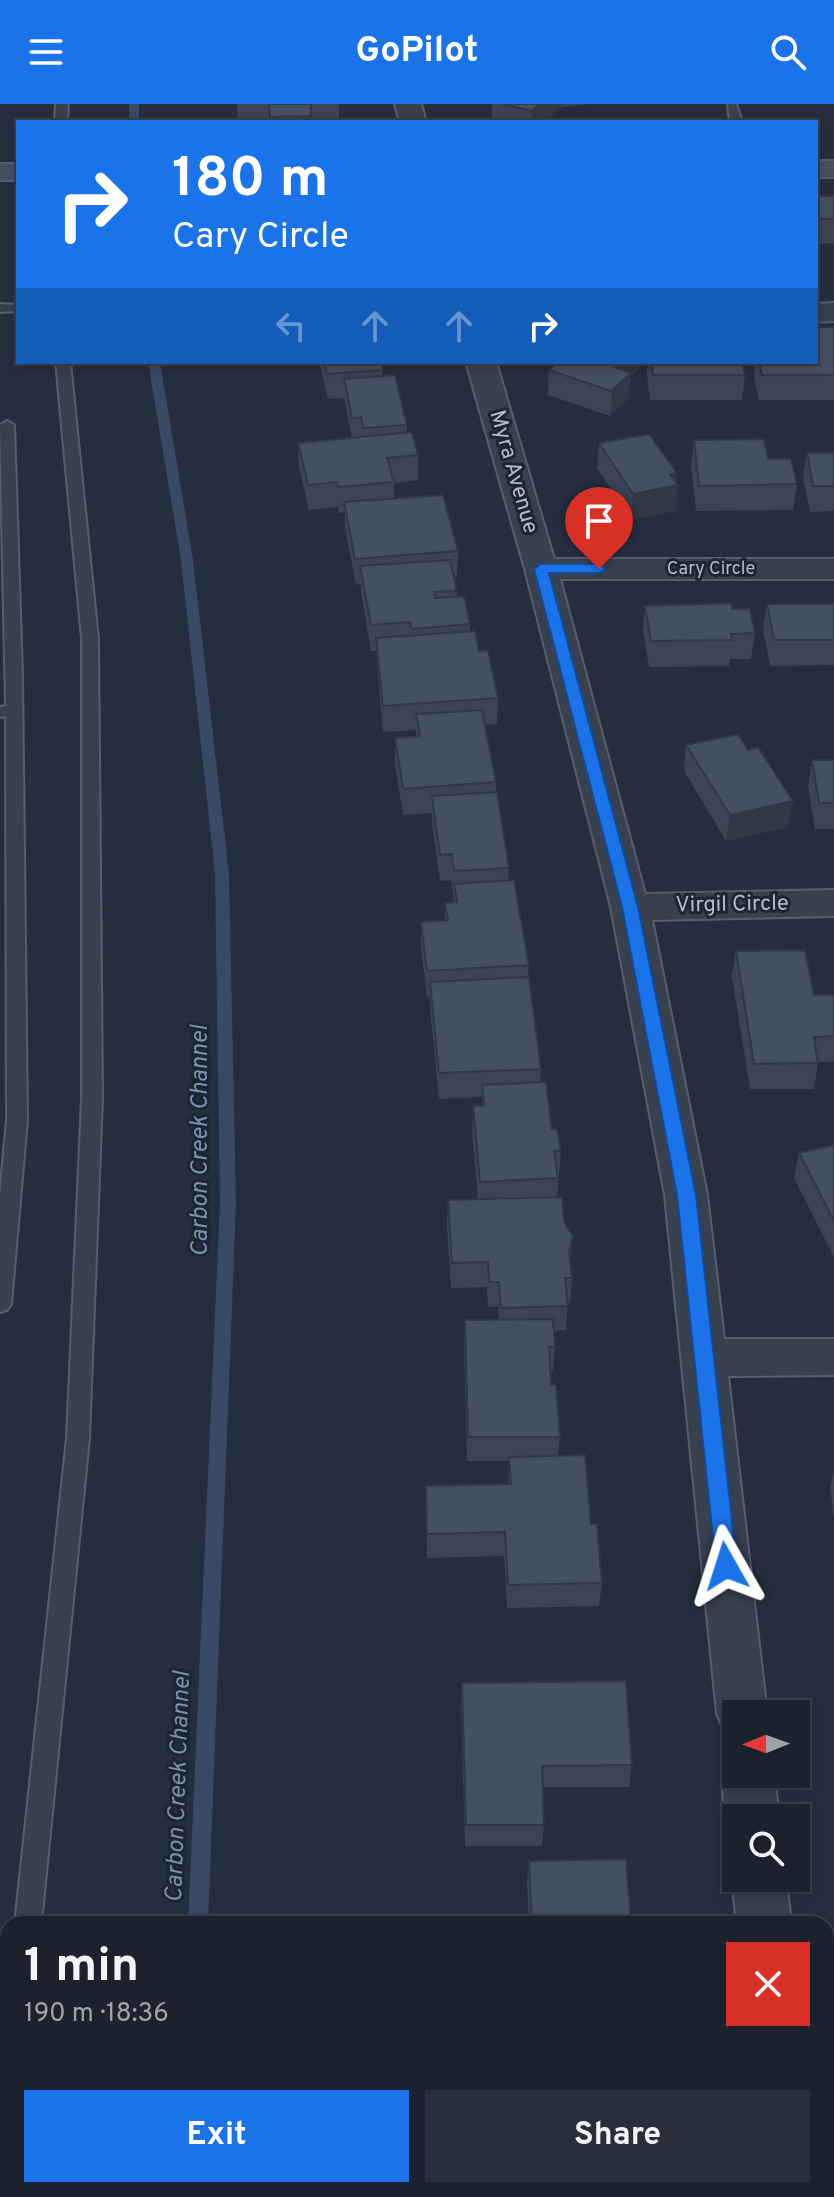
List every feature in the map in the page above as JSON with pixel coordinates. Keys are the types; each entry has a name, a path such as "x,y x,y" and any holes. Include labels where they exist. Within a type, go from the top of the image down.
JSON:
{"street":[{"name":"Myra Avenue","path":"482,364 541,569 630,907 686,1195 741,1700"},
{"name":"Cary Circle","path":"541,569 834,569"},
{"name":"Virgil Circle","path":"630,907 834,903"},
{"path":"705,1358 834,1357"},
{"path":"761,1892 763,1916"}],"lane":[{"path":"732,107 735,120"},
{"path":"29,1916 78,1438 92,1099 90,639 63,364"},
{"path":"0,1304 17,1120 7,711 14,612 6,480 7,425"}],"building":[{"path":"269,104 311,104 311,116 270,117"},
{"path":"502,104 540,104 532,111"},
{"path":"818,196 834,196 834,219 818,219"},
{"path":"818,327 834,327 834,375 762,375 759,364 818,364"},
{"path":"324,364 382,364 383,370 327,374"},
{"path":"556,364 618,364 614,367 631,373 611,391 549,370"},
{"path":"651,364 743,364 745,375 653,375"},
{"path":"395,375 407,425 363,428 361,417 352,418 344,379"},
{"path":"412,432 418,455 387,458 394,482 338,487 337,482 308,485 298,443"},
{"path":"649,434 677,473 670,474 678,485 633,494 599,443"},
{"path":"764,439 768,459 791,459 797,484 699,486 694,440"},
{"path":"807,453 834,453 834,486 813,486"},
{"path":"443,495 458,551 355,559 344,502"},
{"path":"450,560 457,591 434,592 435,598 464,596 470,624 411,629 410,622 371,625 360,566"},
{"path":"731,603 732,609 750,609 755,633 731,634 732,640 651,641 645,606"},
{"path":"767,604 834,604 834,640 774,640"},
{"path":"475,631 479,651 488,650 498,698 383,706 376,638"},
{"path":"482,710 496,782 403,789 395,738 420,736 416,714"},
{"path":"738,734 748,750 758,747 793,801 730,815 686,745"},
{"path":"812,760 834,760 834,803 819,803"},
{"path":"497,792 509,868 454,871 452,854 440,855 432,796"},
{"path":"514,880 529,965 427,971 421,922 448,920 445,903 457,902 454,884"},
{"path":"805,950 814,995 834,995 834,1036 814,1037 818,1063 754,1064 736,951"},
{"path":"529,977 541,1069 439,1073 430,982"},
{"path":"546,1082 552,1129 557,1129 561,1151 554,1151 558,1178 480,1182 473,1106 484,1105 482,1085"},
{"path":"834,1145 834,1221 799,1153"},
{"path":"562,1197 564,1222 573,1236 569,1252 572,1278 565,1278 568,1306 501,1308 499,1282 489,1282 488,1262 452,1263 448,1200"},
{"path":"553,1319 555,1347 549,1347 551,1385 556,1384 560,1437 468,1437 465,1320"},
{"path":"585,1455 591,1524 597,1524 602,1583 508,1585 505,1532 427,1534 426,1486 511,1484 509,1457"},
{"path":"626,1681 632,1765 542,1766 544,1825 466,1825 462,1683"},
{"path":"626,1859 630,1916 532,1916 529,1861"}],"waterway":[{"name":"Carbon Creek Channel","path":"134,104 134,120"},
{"name":"Carbon Creek Channel","path":"154,364 187,560 222,874 228,1203 198,1916"}],"route":[{"path":"599,569 541,569 630,907 686,1195 726,1566"}]}
